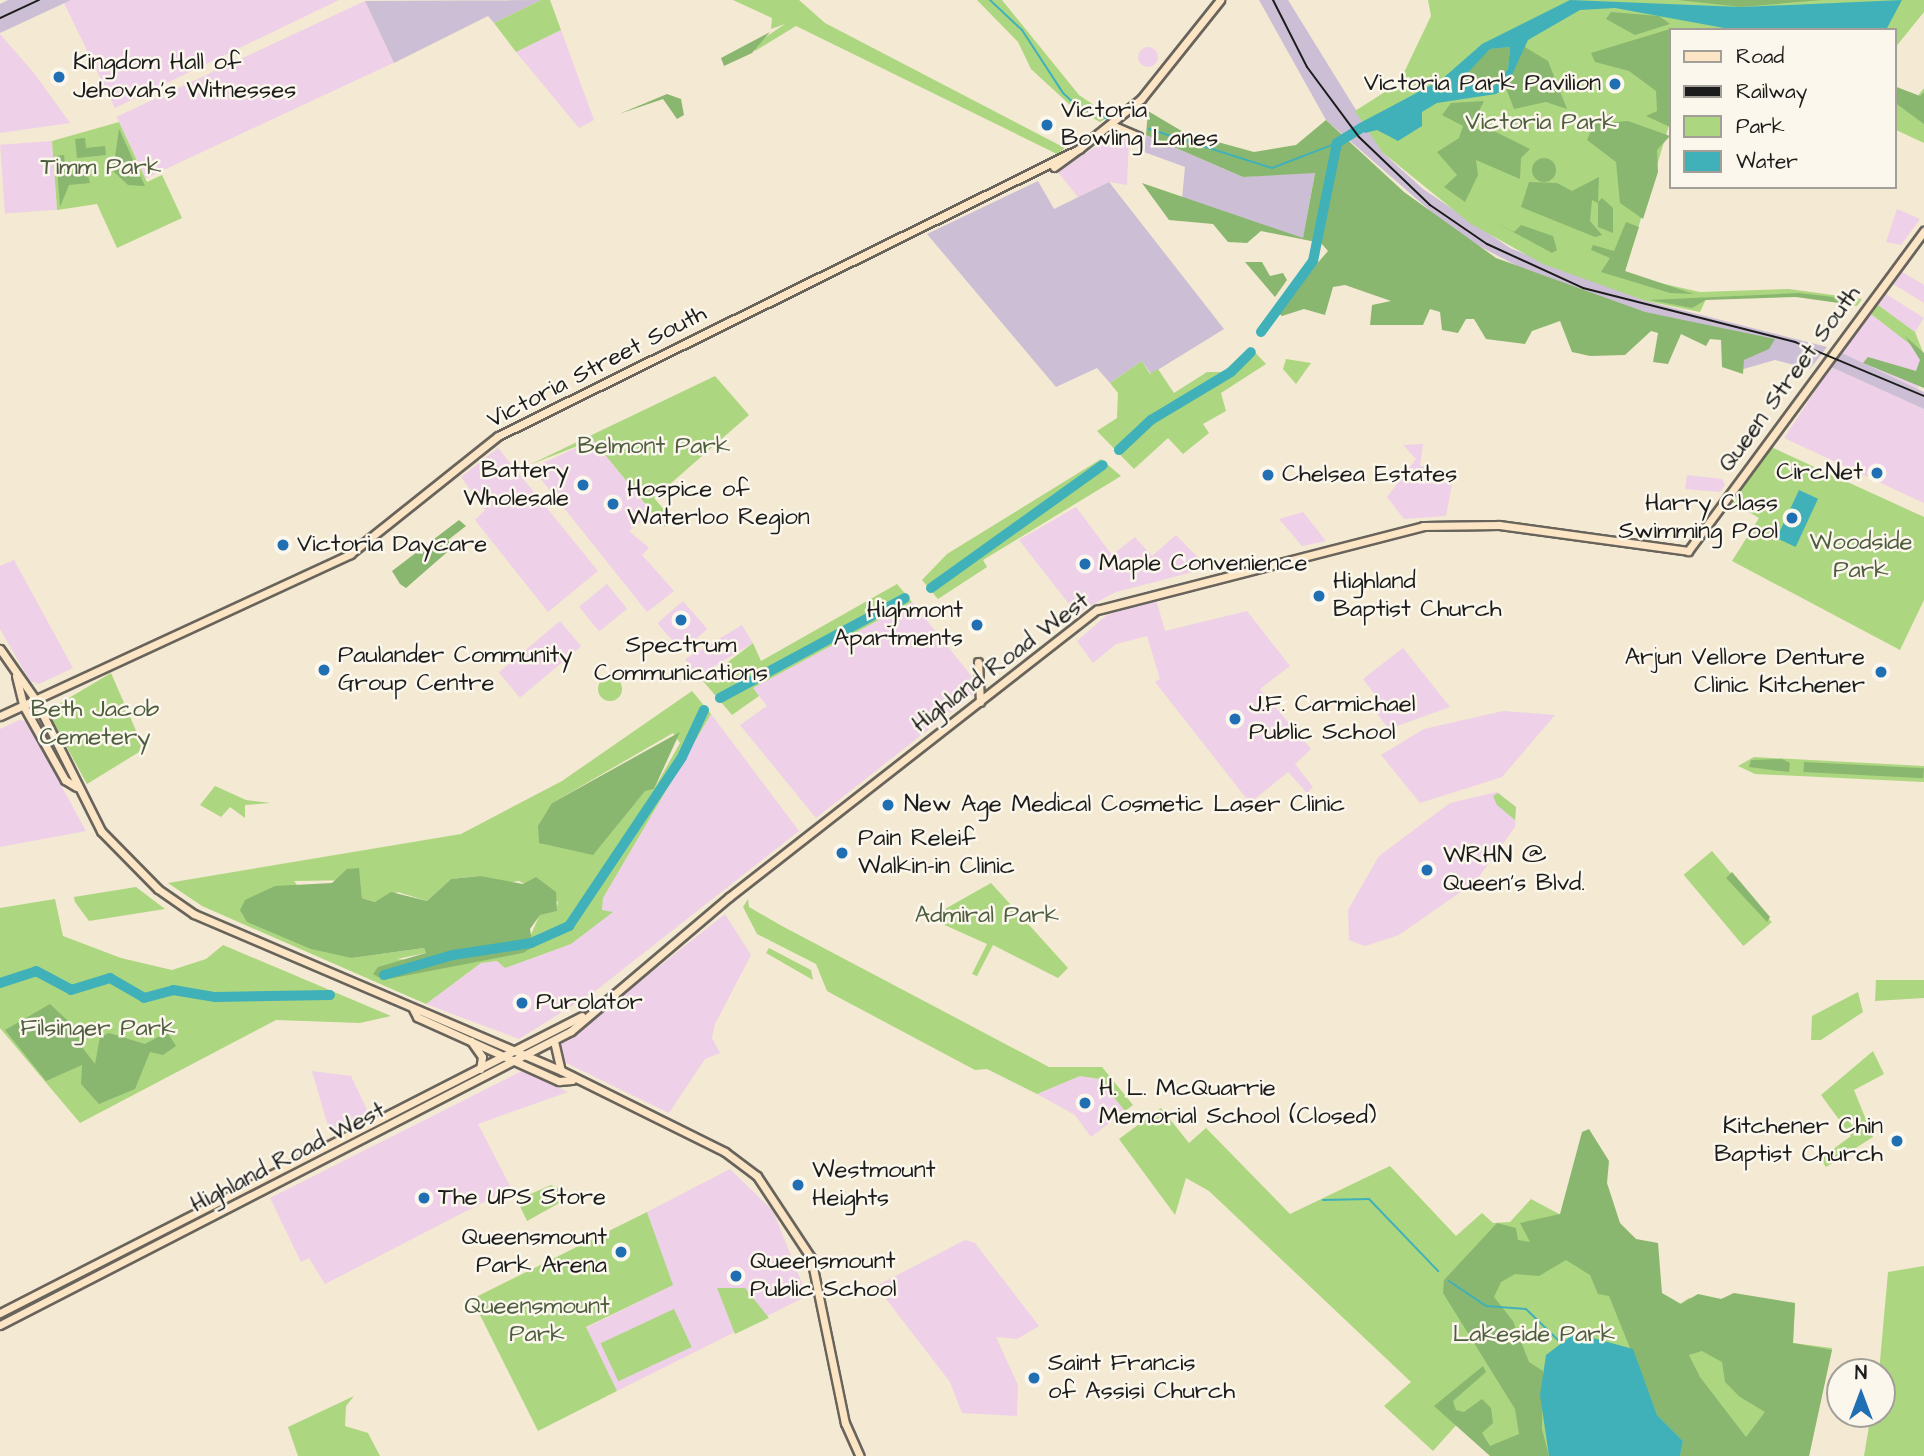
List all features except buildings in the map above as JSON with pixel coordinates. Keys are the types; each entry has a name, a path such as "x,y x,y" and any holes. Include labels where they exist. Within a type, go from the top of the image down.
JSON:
{"main road":[{"name":"Victoria Street South","path":"0,716 350,554 498,436 1040,171 1079,149 1113,126 1220,0"},
{"path":"1113,126 1138,136"},
{"name":"Queen Street South","path":"1688,551 1924,231"},
{"name":"Highland Road West","path":"0,1325 518,1062 554,1041 1097,610 1399,529 1479,523 1688,551"},
{"path":"0,649 16,676 35,699 76,787 128,863 194,914 562,1071"},
{"path":"978,662 980,702"},
{"path":"16,676 23,705 65,780 76,787"},
{"path":"413,1009 470,1040 559,1081 572,1080"},
{"name":"Highland Road West","path":"0,1313 586,1014"},
{"path":"470,1040 482,1057 481,1069"},
{"path":"554,1041 552,1055 562,1071 572,1080 725,1152 757,1176 811,1258 845,1423 860,1456"}],"shaded area":[{"path":"8,0 71,0 0,33 0,4"},
{"path":"71,0 339,0 115,108 64,3"},
{"path":"541,0 494,23 488,16 394,63 365,1"},
{"path":"1259,0 1288,0 1382,152 1423,189 1510,248 1646,301 1827,347 1810,369 1775,360 1740,370 1743,338 1623,309 1544,280 1458,235 1326,120"},
{"path":"365,1 394,63 145,178 117,117"},
{"path":"561,30 594,120 579,128 516,52"},
{"path":"0,34 34,73 70,123 0,133"},
{"path":"1144,47 1152,47 1158,57 1152,67 1144,67 1138,61 1138,53"},
{"path":"1120,132 1129,137 1127,185 1109,182 1078,197 1057,171"},
{"path":"1146,135 1243,177 1315,172 1303,239 1182,199 1185,167 1144,152"},
{"path":"52,141 57,210 5,213 0,145"},
{"path":"1038,181 1054,209 1109,182 1224,329 1151,374 1142,361 1110,383 1097,368 1056,387 927,234"},
{"path":"1897,209 1920,219 1901,245 1886,242"},
{"path":"1902,272 1924,285 1924,303 1893,284"},
{"path":"1886,294 1924,318 1915,332 1878,305"},
{"path":"1871,314 1920,351 1924,378 1917,389 1842,353"},
{"path":"1842,353 1924,392 1924,409 1831,367"},
{"path":"1831,367 1924,409 1924,503 1784,438"},
{"path":"593,440 652,513 629,531 649,548 642,555 674,591 647,612 532,468"},
{"path":"1423,444 1420,466 1444,470 1442,482 1452,484 1446,516 1404,519 1387,497 1416,459 1403,445"},
{"path":"498,448 598,571 548,612 475,520 485,510 461,477"},
{"path":"1687,475 1722,479 1725,485 1720,492 1685,489"},
{"path":"1076,507 1112,555 1135,537 1152,556 1176,535 1208,568 1116,592 1076,613 1019,540"},
{"path":"1303,512 1326,541 1302,546 1279,519"},
{"path":"14,560 73,668 39,684 30,681 0,629 0,566"},
{"path":"607,584 627,609 599,632 579,607"},
{"name":"J.F. Carmichael Public School","path":"1156,599 1165,631 1247,611 1290,666 1260,689 1311,749 1295,764 1313,787 1307,793 1288,772 1250,803 1155,682 1160,679 1147,636 1116,644 1093,663 1077,641 1107,615"},
{"path":"683,601 707,629 682,651 657,623"},
{"path":"912,602 981,688 816,818 740,725 767,706 753,688"},
{"path":"560,621 581,646 520,698 499,672"},
{"path":"742,625 753,643 696,677 685,659"},
{"path":"1403,648 1450,707 1389,729 1369,703 1376,696 1363,679"},
{"name":"WRHN @ Queen’s Blvd.","path":"1503,711 1555,715 1502,777 1420,803 1381,755 1424,729"},
{"path":"711,714 799,831 594,992 519,1039 426,1004 481,963 497,961 505,968 571,944 612,912 602,910 603,898"},
{"path":"19,720 26,721 86,831 0,847 0,729"},
{"name":"WRHN @ Queen’s Blvd.","path":"1497,792 1516,807 1515,827 1475,882 1399,935 1365,946 1349,940 1348,910 1379,856 1450,803"},
{"path":"725,914 751,955 715,1024 712,1038 720,1053 705,1059 669,1113 560,1060 560,1045"},
{"path":"312,1071 351,1076 369,1114 330,1133"},
{"path":"522,1071 568,1092 478,1124 511,1188 325,1284 309,1258 301,1262 270,1198"},
{"name":"H. L. McQuarrie Memorial School (Closed)","path":"1080,1076 1099,1079 1125,1111 1091,1137 1075,1115 1037,1094"},
{"name":"Queensmount Public School","path":"730,1169 773,1211 807,1296 617,1391 586,1328 672,1285 647,1212"},
{"path":"965,1240 975,1243 1039,1326 1017,1339 996,1337 1018,1385 1017,1416 962,1413 950,1382 876,1286"}],"green space":[{"path":"541,0 550,0 561,30 516,52 494,23"},
{"path":"733,0 799,0 825,23 1065,148 1057,154 796,26 755,51 754,45 785,24 771,29 772,18"},
{"path":"977,0 1002,0 1079,95 1110,116 1100,122 1070,105 1031,69 1018,42"},
{"name":"Victoria Park","path":"1428,0 1924,0 1924,12 1896,47 1896,28 1668,28 1668,129 1624,275 1700,292 1789,289 1862,299 1857,306 1813,296 1706,299 1700,312 1646,301 1543,264 1471,224 1382,152 1355,111 1399,83 1431,16"},
{"path":"1678,0 1822,0 1741,7"},
{"path":"1611,12 1659,16 1670,24 1635,35 1606,19"},
{"path":"1668,30 1668,126 1646,116 1657,111 1656,91 1629,71 1595,62 1591,53"},
{"path":"770,32 752,53 724,66 721,58"},
{"path":"1523,46 1548,61 1567,109 1546,102 1514,109 1506,88"},
{"path":"1510,47 1508,69 1494,86 1461,79 1490,49"},
{"path":"1896,87 1920,96 1924,92 1924,124 1896,103"},
{"path":"1924,88 1924,143 1896,130 1896,91 1912,103"},
{"path":"667,94 681,99 684,115 677,119 663,99 619,114"},
{"path":"1484,101 1471,128 1496,132 1530,149 1521,158 1520,179 1476,160 1478,175 1465,202 1444,187 1457,175 1437,152 1459,138 1463,126 1442,115 1451,103"},
{"path":"1148,111 1185,133 1254,152 1296,145 1326,120 1404,192 1496,258 1645,312 1775,339 1769,349 1744,360 1743,374 1722,367 1721,340 1710,339 1706,346 1681,334 1668,364 1653,362 1658,333 1651,331 1625,355 1590,356 1572,352 1560,321 1532,331 1525,344 1486,339 1474,319 1466,319 1458,333 1442,330 1440,312 1430,309 1423,325 1370,325 1372,305 1391,301 1345,285 1333,287 1325,315 1304,309 1282,316 1276,311 1328,251 1321,243 1261,231 1247,243 1228,242 1213,224 1169,220 1142,183 1303,238 1315,173 1243,177 1146,135"},
{"path":"1628,121 1668,135 1657,150 1658,172 1643,219 1620,203 1616,162 1587,140 1594,124"},
{"name":"Timm Park","path":"119,122 147,182 162,175 182,218 117,248 97,204 57,210 52,141"},
{"path":"119,129 145,186 128,185 113,171"},
{"path":"85,138 86,148 105,146 106,155 77,158 75,139"},
{"path":"64,155 66,173 88,175 90,183 69,185 60,207 56,156"},
{"path":"1544,158 1553,161 1556,170 1553,179 1544,182 1535,179 1532,170 1535,161"},
{"path":"1599,177 1598,202 1602,198 1613,208 1613,233 1598,227 1598,203 1592,200 1590,221 1602,235 1595,237 1521,207 1529,182 1557,183 1572,191"},
{"path":"1493,221 1514,232 1521,225 1553,236 1557,250 1552,253"},
{"path":"1626,222 1639,227 1625,271 1694,294 1670,293 1601,272 1610,258 1591,250 1593,245 1614,251"},
{"path":"1245,262 1262,262 1270,276 1283,273 1287,280 1275,297"},
{"path":"1799,293 1833,297 1853,305 1796,297 1706,300 1692,308 1650,300"},
{"path":"1878,305 1915,332 1924,355 1871,314"},
{"path":"1905,336 1924,353 1924,388 1863,363 1868,357 1916,371 1920,360"},
{"path":"1250,347 1266,364 1221,393 1226,411 1203,424 1209,433 1183,454 1168,438 1134,469 1097,431 1117,418 1118,393 1110,383 1142,361 1150,374 1158,369 1174,393 1207,372 1223,372"},
{"path":"1286,359 1311,363 1296,384 1283,369"},
{"name":"Belmont Park","path":"715,376 749,415 654,498 673,520 664,527 593,440 529,465"},
{"name":"Woodside Park","path":"1771,447 1924,517 1924,600 1900,650 1732,561 1759,518 1732,502"},
{"path":"1101,459 1121,476 983,560 987,567 938,599 922,580 947,554"},
{"path":"459,520 466,526 448,540 453,547 406,588 400,584 392,571"},
{"path":"897,584 912,602 753,688 759,696 732,715 703,681 753,643 761,661"},
{"name":"Beth Jacob Cemetery","path":"111,673 144,749 87,784 47,711"},
{"path":"610,677 618,681 622,689 618,697 610,701 602,697 598,689 602,681"},
{"path":"692,691 711,714 603,898 602,910 613,912 571,944 505,968 497,961 481,963 426,1004 202,906 168,883 461,834 562,781","holes":["673,733 680,743 654,789 552,803","480,876 501,884 519,881 558,902 556,911 540,914 523,953 457,965 397,959 426,953 424,948 352,958 294,881 360,880 362,898 376,902 398,892 427,901 451,879"]},
{"path":"680,732 654,789 645,791 593,855 539,843 538,826 552,803"},
{"path":"1754,757 1924,766 1924,782 1755,774 1738,766"},
{"path":"1782,759 1790,763 1789,772 1749,767 1751,760"},
{"path":"1804,762 1924,768 1923,778 1803,772"},
{"path":"215,786 246,800 271,803 245,805 245,818 230,807 221,817 200,805"},
{"path":"1498,793 1516,807 1515,820 1497,805 1493,796"},
{"path":"1712,851 1772,922 1743,946 1684,875"},
{"path":"359,868 362,898 375,902 391,892 427,901 451,879 480,876 523,884 536,877 556,892 557,911 540,915 530,929 533,947 523,953 383,980 373,974 378,967 426,953 424,948 352,958 311,949 247,922 240,910 245,900 275,886 332,883 347,869"},
{"path":"1732,872 1770,917 1767,922 1726,878"},
{"name":"Admiral Park","path":"991,883 1068,968 1058,978 993,945 977,976 972,974 987,944 929,918"},
{"path":"136,887 165,909 89,921 75,902 74,897"},
{"name":"Filsinger Park","path":"55,899 63,936 121,958 172,970 206,959 223,945 391,1016 360,1023 276,1020 80,1123 0,1028 0,908"},
{"path":"748,899 749,907 782,926 1049,1067 1102,1067 1133,1105 1125,1111 1099,1079 1080,1076 1037,1094 987,1069 975,1070 836,996 827,991 816,964 757,934 743,907"},
{"path":"769,948 811,970 813,980 766,953"},
{"path":"1876,980 1924,980 1924,998 1875,1001"},
{"path":"1858,992 1863,1012 1821,1040 1811,1040 1812,1016"},
{"path":"50,1004 82,1034 82,1047 95,1064 100,1037 109,1033 145,1044 167,1032 176,1046 163,1055 150,1052 135,1089 99,1104 81,1084 82,1065 46,1081 5,1030"},
{"path":"1873,1051 1884,1074 1854,1090 1873,1137 1826,1167 1820,1159 1851,1136 1821,1095"},
{"name":"Lakeside Park","path":"1161,1108 1189,1143 1206,1128 1290,1214 1390,1166 1456,1236 1482,1213 1493,1223 1510,1222 1531,1199 1561,1215 1600,1205 1663,1315 1689,1298 1795,1303 1793,1343 1832,1348 1830,1358 1826,1358 1826,1376 1809,1456 1498,1456 1459,1422 1433,1451 1384,1406 1411,1382 1209,1191 1186,1178 1175,1215 1119,1139"},
{"path":"1589,1129 1609,1161 1607,1183 1620,1223 1636,1239 1658,1243 1662,1293 1681,1304 1698,1294 1721,1299 1734,1293 1795,1303 1793,1343 1832,1350 1830,1358 1826,1358 1826,1378 1809,1456 1680,1456 1683,1441 1657,1415 1609,1296 1598,1294 1590,1275 1566,1260 1539,1276 1515,1274 1501,1282 1494,1297 1513,1321 1529,1362 1543,1371 1542,1429 1549,1456 1490,1456 1434,1406 1483,1366 1486,1372 1453,1401 1456,1410 1464,1412 1482,1399 1491,1408 1493,1423 1482,1433 1490,1446 1519,1434 1515,1409 1443,1293 1444,1280 1497,1223 1516,1228 1518,1240 1530,1242 1520,1223 1560,1214 1582,1132","holes":["1702,1351 1722,1362 1725,1382 1740,1397 1765,1412 1746,1437 1700,1377 1689,1355"]},
{"path":"551,1185 566,1192 563,1201 527,1221 517,1200"},
{"name":"Queensmount Park","path":"647,1212 673,1285 586,1327 617,1391 538,1431 472,1299"},
{"path":"1924,1266 1924,1456 1864,1456 1869,1428 1896,1428 1896,1358 1880,1358 1888,1272"},
{"path":"717,1288 745,1288 769,1318 735,1334"},
{"path":"674,1309 692,1347 618,1381 601,1343"},
{"path":"354,1396 346,1406 345,1426 368,1433 380,1456 298,1456 288,1427"}],"water":[{"path":"1570,0 1741,7 1902,0 1887,28 1724,28 1615,8 1580,10 1528,40 1506,88 1496,94 1437,103 1422,112 1422,126 1398,141 1377,130 1365,133 1358,124 1441,80 1482,44","holes":["1510,47 1508,69 1494,86 1462,79 1490,49"]},
{"path":"1799,490 1818,499 1796,547 1777,538"},
{"path":"1575,1333 1633,1349 1657,1415 1683,1441 1680,1456 1549,1456 1540,1395 1546,1355"}],"waterway":[{"path":"990,0 1022,30 1063,93 1078,107 1107,119"},
{"path":"1261,332 1313,261 1337,143 1361,128"},
{"path":"1149,129 1272,168 1337,143"},
{"path":"1119,450 1151,420 1231,372 1251,352"},
{"path":"931,588 1103,465"},
{"path":"720,698 905,598"},
{"path":"384,975 453,955 531,943 569,926 682,757 704,710"},
{"path":"0,983 36,971 71,990 110,978 144,998 173,990 215,997 330,995"},
{"path":"1323,1200 1369,1199 1438,1271"},
{"path":"1449,1281 1486,1306 1526,1309 1560,1342"}],"railway":[{"path":"0,18 39,0"},
{"path":"1273,0 1307,67 1359,137 1430,205 1487,244 1583,288 1795,342 1924,396"}],"place":[{"name":"Kingdom Hall of Jehovah's Witnesses","path":"59,77"},
{"name":"Victoria Park Pavilion","path":"1615,84"},
{"name":"Victoria Bowling Lanes","path":"1047,125"},
{"name":"CircNet","path":"1877,473"},
{"name":"Chelsea Estates","path":"1268,475"},
{"name":"Battery Wholesale","path":"583,485"},
{"name":"Hospice of Waterloo Region","path":"613,504"},
{"name":"Harry Class Swimming Pool","path":"1792,518"},
{"name":"Victoria Daycare","path":"283,545"},
{"name":"Maple Convenience","path":"1085,564"},
{"name":"Highland Baptist Church","path":"1319,596"},
{"name":"Spectrum Communications","path":"681,620"},
{"name":"Highmont Apartments","path":"977,625"},
{"name":"Paulander Community Group Centre","path":"324,670"},
{"name":"Arjun Vellore Denture Clinic Kitchener","path":"1881,672"},
{"name":"J.F. Carmichael Public School","path":"1235,719"},
{"name":"New Age Medical Cosmetic Laser Clinic","path":"888,805"},
{"name":"Pain Releif Walkin-in Clinic","path":"842,853"},
{"name":"WRHN @ Queen’s Blvd.","path":"1427,870"},
{"name":"Purolator","path":"522,1003"},
{"name":"H. L. McQuarrie Memorial School (Closed)","path":"1085,1103"},
{"name":"Kitchener Chin Baptist Church","path":"1897,1141"},
{"name":"Westmount Heights","path":"798,1185"},
{"name":"The UPS Store","path":"424,1198"},
{"name":"Queensmount Park Arena","path":"621,1252"},
{"name":"Queensmount Public School","path":"736,1276"},
{"name":"Saint Francis of Assisi Church","path":"1034,1378"}]}
